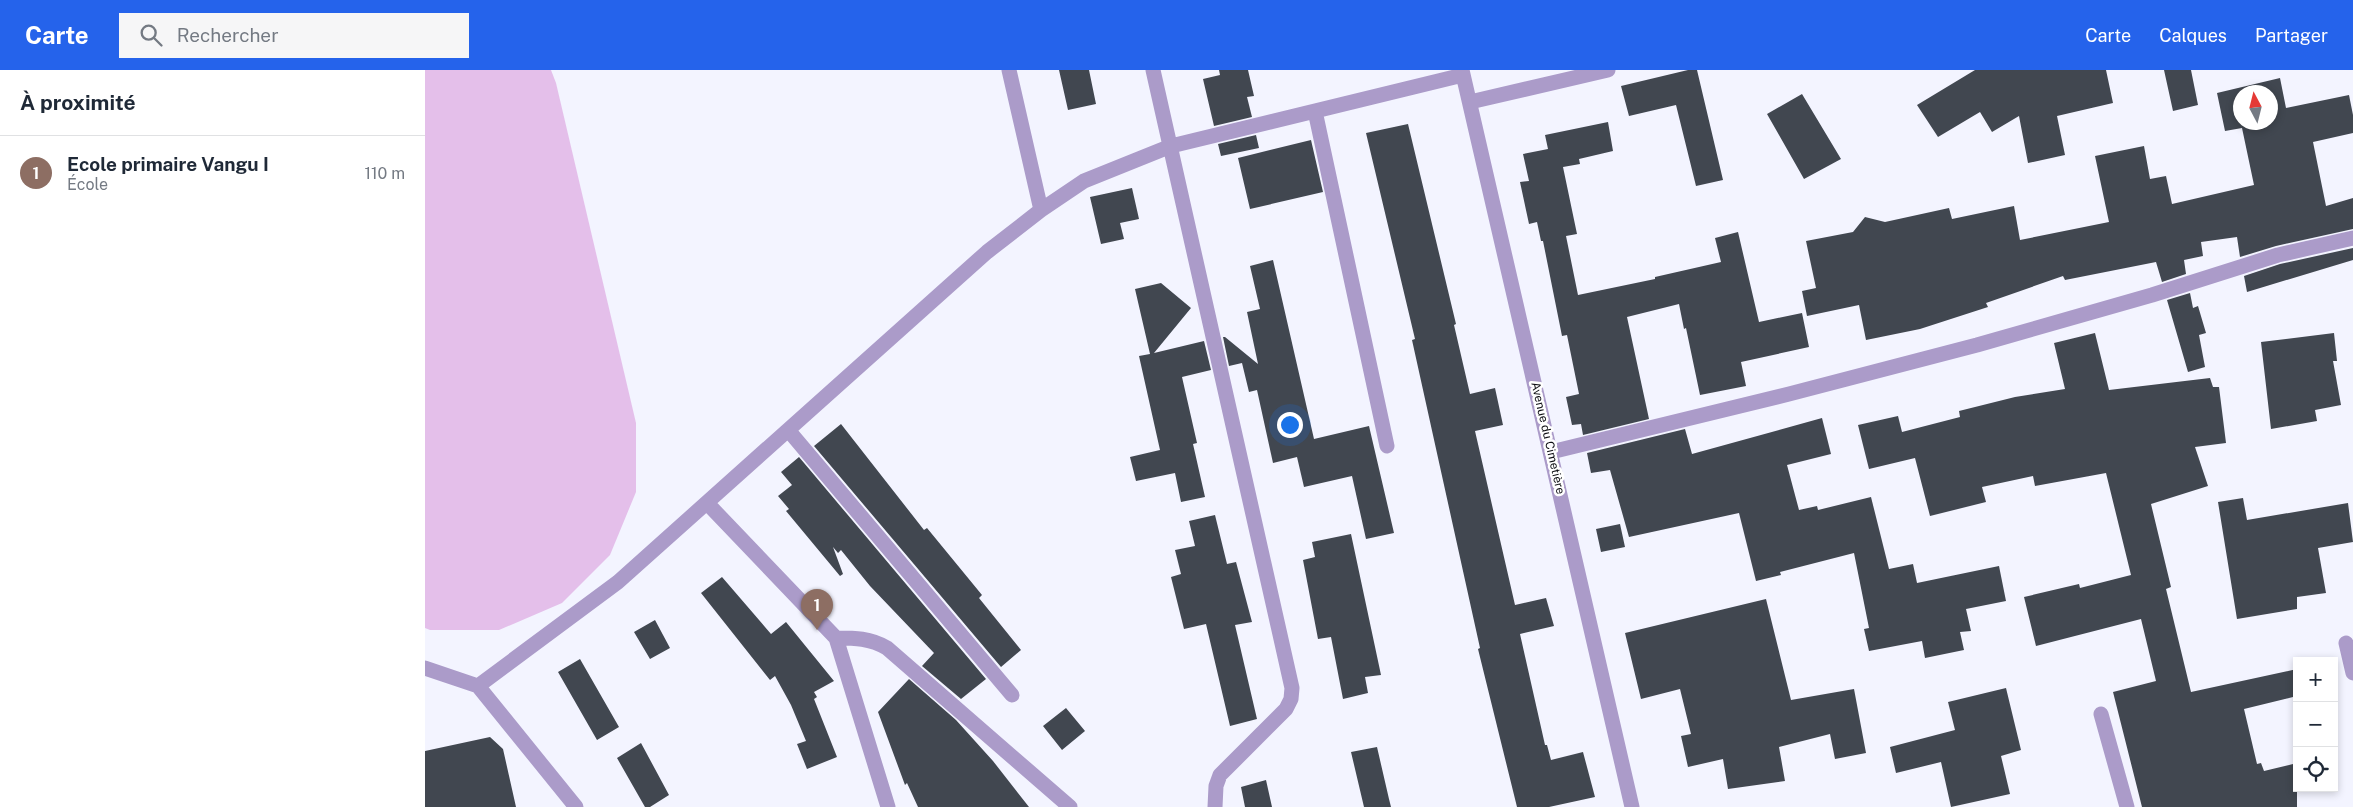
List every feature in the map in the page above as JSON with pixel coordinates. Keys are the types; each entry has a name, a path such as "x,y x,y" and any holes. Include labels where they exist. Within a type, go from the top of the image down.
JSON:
{"street":[{"path":"1009,70 1041,210"},
{"path":"1153,70 1292,688 1291,699 1286,709 1221,776 1216,786 1215,807"},
{"path":"1471,102 1608,70"},
{"path":"478,686 618,582 987,252 1041,210 1084,181 1171,146 1462,73"},
{"name":"Avenue du Cimetière","path":"1462,73 1471,102 1632,807"},
{"path":"1315,111 1387,446"},
{"path":"1551,452 1789,394 1977,345 2152,295 2278,255 2353,238"},
{"path":"789,431 1012,695"},
{"path":"707,503 836,638 888,807"},
{"path":"836,638 859,638 876,642 887,648 1070,807"},
{"path":"2346,643 2353,673"},
{"path":"425,668 478,686 576,807"},
{"path":"2101,714 2127,807"}],"shaded area":[{"path":"425,70 551,70 556,83 636,423 636,492 610,555 562,603 499,630 430,630 425,628"}],"building":[{"path":"1059,70 1089,70 1096,104 1068,110"},
{"path":"1219,70 1248,70 1254,96 1247,97 1252,117 1214,126 1203,79 1220,75"},
{"path":"1688,70 1697,70 1723,180 1696,186 1676,105 1629,116 1621,86"},
{"path":"1975,70 2106,70 2113,103 2057,116 2065,155 2028,163 2019,116 1992,132 1980,112 1938,137 1917,105"},
{"path":"2164,70 2191,70 2198,105 2173,111"},
{"path":"2280,78 2286,108 2349,95 2353,115 2353,133 2313,142 2326,206 2353,198 2353,229 2276,246 2240,257 2237,237 2201,242 2203,256 2184,260 2186,274 2162,282 2156,262 2065,280 2063,276 1986,303 1988,307 1920,329 1866,340 1859,305 1807,316 1802,291 1816,288 1806,241 1853,232 1865,217 1885,222 1949,208 1952,219 2014,206 2020,240 2109,222 2095,156 2144,146 2150,179 2166,176 2172,204 2254,185 2242,130 2278,130 2278,85 2251,85"},
{"path":"2233,89 2233,130 2225,131 2217,93"},
{"path":"1802,94 1841,159 1804,179 1767,114"},
{"path":"1608,122 1613,151 1579,159 1580,164 1563,167 1577,234 1566,236 1578,295 1655,279 1655,277 1721,262 1715,238 1738,232 1759,322 1802,313 1809,347 1741,362 1746,386 1700,395 1679,304 1627,317 1649,419 1583,435 1581,424 1572,425 1566,397 1579,394 1567,335 1562,336 1543,241 1541,241 1537,222 1529,224 1520,182 1529,181 1523,154 1548,149 1545,135"},
{"path":"1408,124 1456,324 1454,325 1470,394 1495,388 1503,425 1475,431 1515,605 1546,598 1554,626 1520,634 1545,745 1547,745 1551,760 1583,752 1595,797 1549,807 1517,807 1478,649 1480,648 1412,340 1415,339 1366,133"},
{"path":"1256,135 1259,148 1221,156 1218,144"},
{"path":"1311,140 1323,192 1250,209 1238,158"},
{"path":"1132,188 1139,219 1120,223 1124,239 1101,244 1090,197"},
{"path":"2353,248 2353,260 2247,292 2244,276 2280,264"},
{"path":"1273,260 1314,439 1369,426 1394,533 1366,539 1352,476 1304,487 1297,457 1273,463 1257,390 1249,392 1242,363 1229,366 1223,337 1258,364 1247,312 1260,309 1250,266"},
{"path":"1161,283 1191,308 1154,353 1204,341 1211,370 1182,377 1197,443 1193,444 1205,497 1181,502 1175,473 1136,481 1130,457 1160,450 1139,356 1150,354 1135,289"},
{"path":"2190,293 2193,308 2198,306 2206,333 2199,335 2205,367 2188,372 2167,300"},
{"path":"2095,333 2109,390 2210,378 2213,387 2219,387 2226,443 2195,447 2208,486 2151,504 2171,587 2166,589 2191,692 2293,670 2293,697 2244,709 2257,764 2261,763 2264,771 2293,764 2293,792 2297,792 2297,807 2142,807 2113,692 2156,681 2141,619 2036,646 2024,597 2079,584 2080,588 2131,575 2106,473 2035,486 2033,476 1982,487 1986,502 1930,516 1915,458 1869,469 1858,425 1898,416 1902,432 1960,417 1959,411 2015,397 2065,389 2054,343"},
{"path":"2334,333 2337,361 2333,361 2341,405 2315,410 2317,421 2271,429 2261,342"},
{"path":"1822,418 1831,454 1787,465 1799,510 1817,506 1818,510 1871,497 1889,569 1913,564 1917,583 1999,566 2006,601 1966,609 1971,631 1960,632 1964,650 1925,658 1922,641 1869,651 1864,629 1869,628 1854,553 1780,572 1781,575 1756,581 1739,513 1629,537 1610,470 1591,473 1587,453 1685,429 1692,454"},
{"path":"841,424 924,530 927,528 982,595 979,598 1021,650 1001,667 814,446"},
{"path":"799,457 986,679 961,699 922,666 934,653 870,586 841,550 838,553 833,547 843,574 840,576 786,511 789,509 778,496 792,485 781,472"},
{"path":"2243,498 2247,520 2348,503 2353,542 2318,548 2326,593 2297,597 2297,609 2237,619 2218,502"},
{"path":"1215,515 1227,564 1236,562 1252,622 1235,625 1257,719 1230,726 1206,624 1184,629 1171,577 1181,574 1175,550 1195,546 1189,521"},
{"path":"1620,524 1625,547 1601,552 1596,529"},
{"path":"1351,534 1381,675 1365,677 1368,693 1343,699 1331,637 1318,639 1303,560 1315,557 1312,542"},
{"path":"722,577 771,634 786,622 834,681 814,692 817,697 814,699 837,757 807,769 797,744 806,741 791,705 775,676 770,680 701,593"},
{"path":"1766,599 1791,700 1854,689 1866,753 1835,759 1830,734 1779,747 1785,781 1728,789 1723,759 1688,767 1681,736 1691,734 1680,689 1641,699 1625,633"},
{"path":"655,620 670,648 650,659 634,632"},
{"path":"580,659 619,727 597,740 558,672"},
{"path":"909,679 956,720 993,761 1029,807 918,807 907,783 905,785 878,712"},
{"path":"2006,688 2021,750 2001,756 2010,794 1951,807 1941,762 1896,773 1890,747 1955,730 1948,702"},
{"path":"1066,708 1085,731 1062,750 1043,726"},
{"path":"490,737 503,749 516,807 425,807 425,751"},
{"path":"641,743 669,795 650,807 645,807 617,758"},
{"path":"1377,747 1391,807 1364,807 1351,752"},
{"path":"1266,780 1272,807 1245,807 1241,787"}],"place":[{"name":"Ecole primaire Vangu I","path":"817,630"}]}
